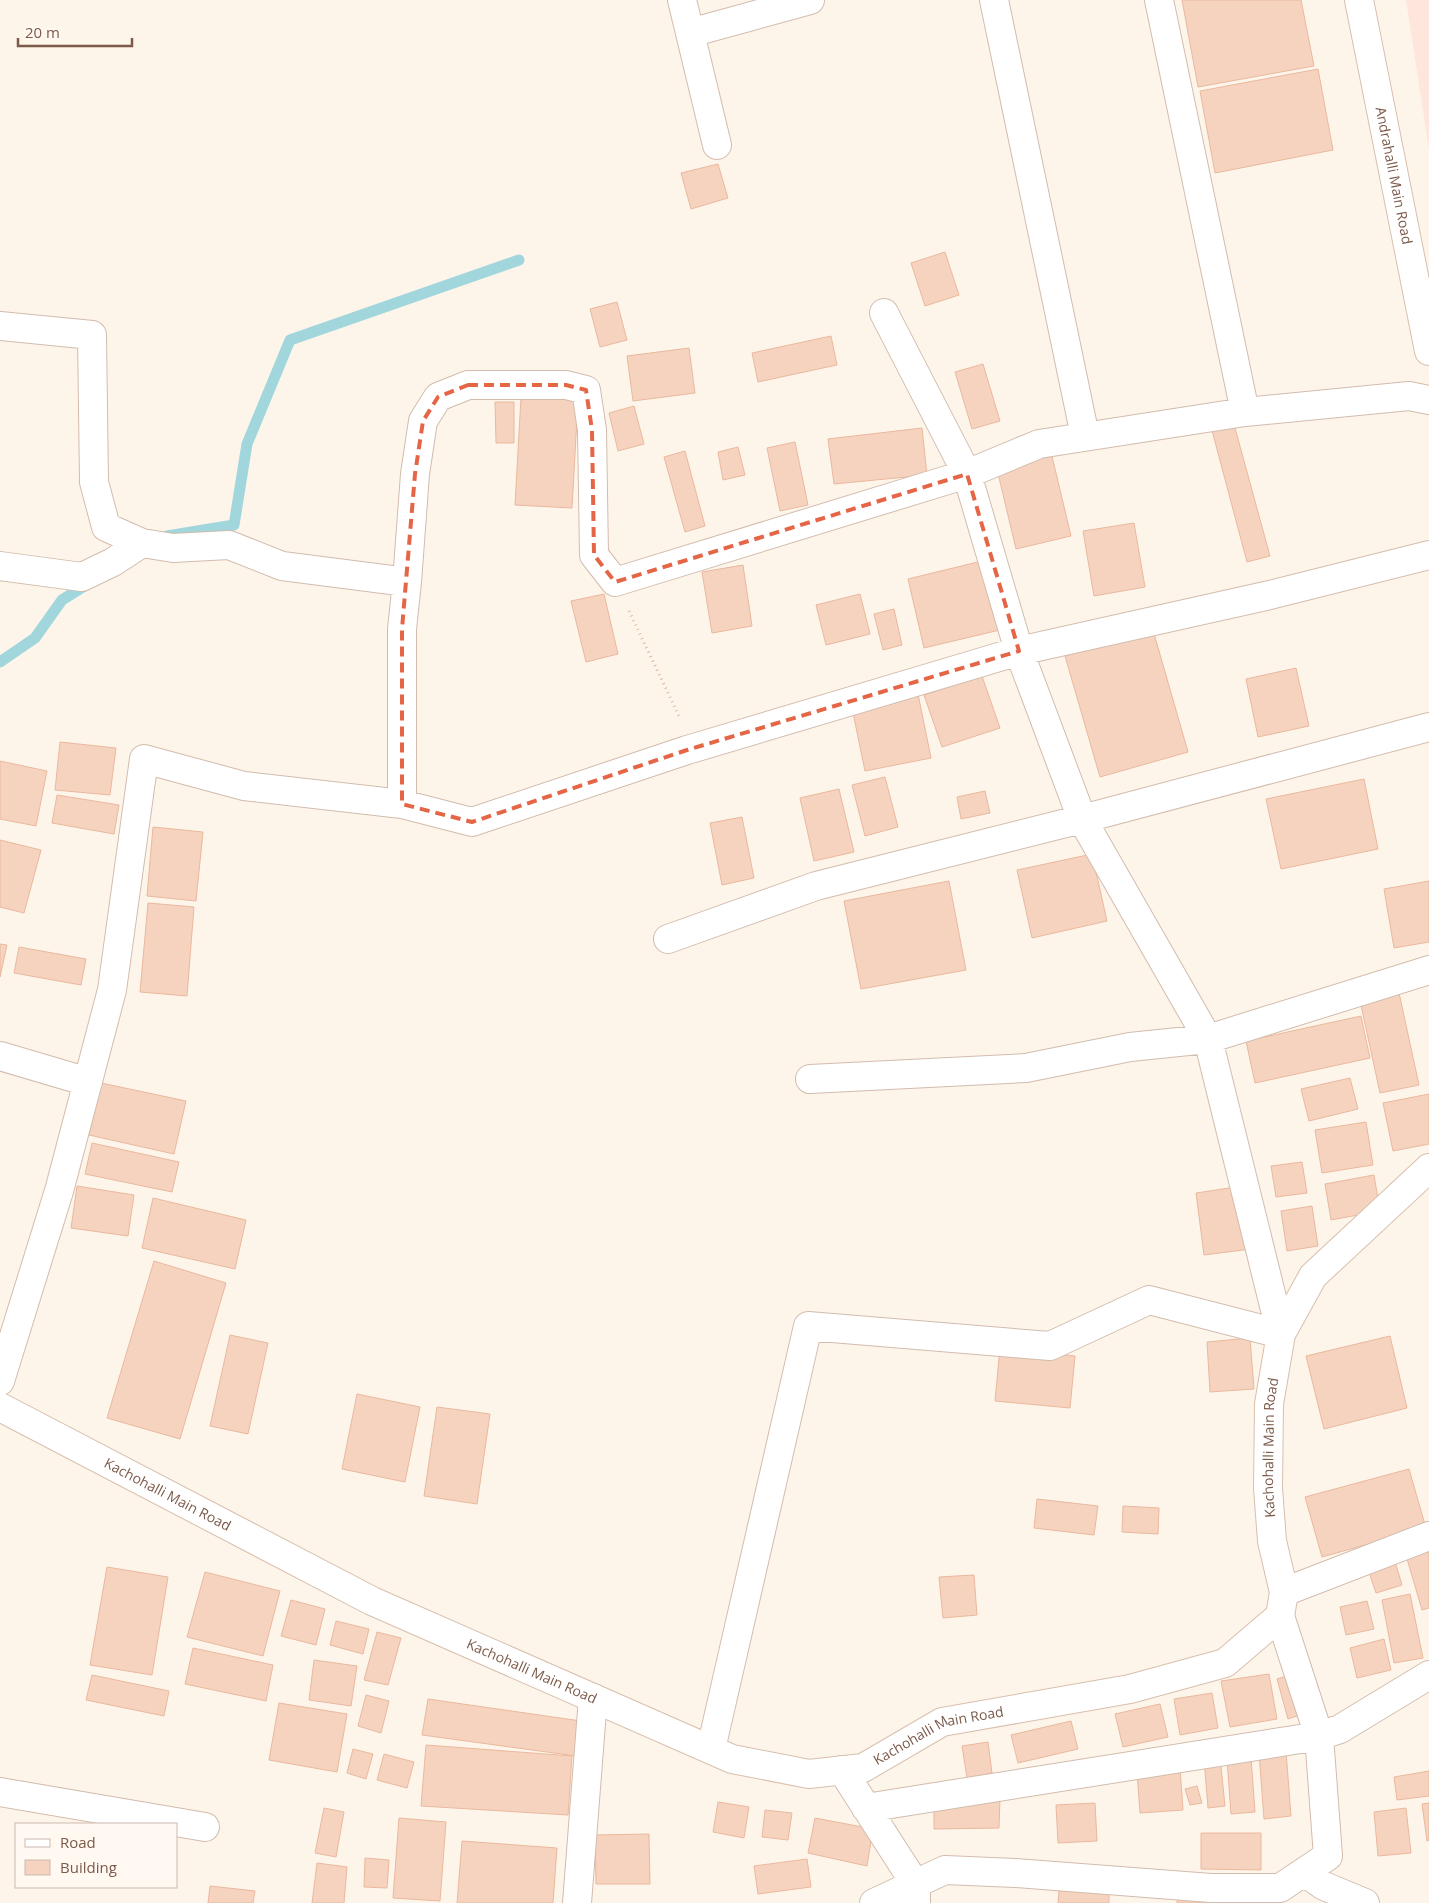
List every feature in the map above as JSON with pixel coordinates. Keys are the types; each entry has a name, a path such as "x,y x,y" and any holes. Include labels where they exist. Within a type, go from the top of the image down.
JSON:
{"street":[{"path":"682,0 717,145"},
{"path":"690,33 810,0"},
{"path":"994,0 1085,436"},
{"path":"1159,0 1244,412"},
{"name":"Andrahalli Main Road","path":"1359,0 1429,350"},
{"path":"711,1749 808,1326 1050,1346 1149,1300 1281,1334 1208,1038 1082,819 1019,651 966,474 884,313"},
{"path":"0,326 92,335 94,482 106,527 142,543 173,548 229,546 282,566 407,582"},
{"path":"402,804 402,629 415,474 423,421 438,397 468,385 566,385 586,390 592,430 594,555 614,582 966,474 1038,444 1244,412 1409,396 1429,400"},
{"path":"0,566 82,577 113,562 142,543"},
{"path":"0,1381 59,1191 112,990 144,759 244,786 402,804 472,822 688,750 1019,651 1270,596 1429,555"},
{"path":"668,938 816,886 1082,819 1429,727"},
{"path":"810,1079 1026,1068 1130,1047 1208,1038 1429,970"},
{"path":"0,1056 88,1082"},
{"name":"Kachohalli Main Road","path":"0,1407 372,1601 732,1759 808,1774 863,1768 942,1722 1130,1689 1225,1663 1282,1604 1272,1541 1268,1488 1269,1404 1281,1334 1313,1276 1429,1168"},
{"path":"874,1903 916,1894 945,1870 1015,1873 1143,1893 1211,1888 1280,1888 1328,1856 1319,1736 1282,1604 1429,1536"},
{"path":"866,1808 1319,1736 1340,1729 1429,1674"},
{"path":"577,1903 593,1698"},
{"path":"842,1770 916,1894"},
{"path":"0,1792 205,1827"},
{"path":"1304,1872 1324,1886 1365,1903"}],"path":[{"path":"614,582 685,729 688,750"}],"highlighted area":[{"path":"468,385 566,385 586,390 592,430 594,555 615,582 967,474 1019,651 687,750 472,822 402,804 402,629 415,474 423,421 438,397"}],"shaded area":[{"path":"1406,0 1429,0 1429,150"}],"building":[{"path":"1182,0 1301,0 1314,66 1198,87"},
{"path":"1318,69 1333,150 1215,173 1200,91"},
{"path":"718,164 728,198 691,209 681,173"},
{"path":"945,252 959,295 925,306 911,263"},
{"path":"617,302 627,340 600,347 590,309"},
{"path":"831,336 837,365 758,382 752,353"},
{"path":"689,348 695,393 633,401 627,356"},
{"path":"983,364 1000,421 972,429 955,372"},
{"path":"521,397 578,400 572,508 515,505"},
{"path":"495,402 514,402 514,443 496,443"},
{"path":"634,406 644,444 618,451 609,413"},
{"path":"1232,417 1270,556 1247,562 1210,423"},
{"path":"922,428 927,475 834,484 828,439"},
{"path":"795,442 808,505 780,511 767,448"},
{"path":"738,447 745,475 723,480 718,452"},
{"path":"685,451 705,526 685,532 664,457"},
{"path":"1051,452 1071,536 1016,549 996,465"},
{"path":"1134,523 1145,587 1094,596 1083,531"},
{"path":"986,560 1004,629 924,648 908,579"},
{"path":"743,565 752,626 712,633 702,572"},
{"path":"604,594 618,654 586,662 571,601"},
{"path":"860,594 870,634 826,645 816,605"},
{"path":"894,609 902,645 883,650 874,614"},
{"path":"1153,630 1188,752 1100,777 1065,656"},
{"path":"1296,668 1309,726 1258,737 1246,679"},
{"path":"982,676 1000,728 942,747 924,695"},
{"path":"918,694 931,758 865,771 852,708"},
{"path":"60,742 116,748 110,795 55,790"},
{"path":"0,761 47,771 36,826 0,819"},
{"path":"885,777 898,827 865,836 852,785"},
{"path":"1364,779 1378,849 1281,869 1266,799"},
{"path":"839,789 854,852 814,861 800,798"},
{"path":"985,791 990,813 961,819 957,797"},
{"path":"57,795 119,805 114,834 52,823"},
{"path":"742,817 754,878 722,885 710,823"},
{"path":"153,827 203,832 196,901 147,896"},
{"path":"0,840 41,850 24,913 0,907"},
{"path":"1092,854 1107,921 1032,938 1017,870"},
{"path":"949,881 966,970 861,989 844,901"},
{"path":"1429,881 1429,942 1394,948 1384,889"},
{"path":"148,903 194,907 187,996 140,992"},
{"path":"0,944 7,945 0,977"},
{"path":"19,947 86,959 81,985 14,973"},
{"path":"1398,988 1419,1085 1380,1093 1359,996"},
{"path":"1361,1016 1370,1058 1255,1083 1246,1041"},
{"path":"1350,1078 1358,1109 1309,1121 1301,1089"},
{"path":"101,1083 186,1101 174,1154 89,1135"},
{"path":"1429,1094 1429,1144 1393,1151 1383,1103"},
{"path":"1366,1122 1373,1165 1322,1173 1315,1130"},
{"path":"92,1143 179,1162 172,1192 85,1174"},
{"path":"1302,1162 1307,1193 1276,1197 1271,1166"},
{"path":"1374,1175 1380,1211 1331,1220 1325,1184"},
{"path":"77,1186 134,1195 128,1236 71,1228"},
{"path":"1242,1186 1251,1249 1204,1255 1196,1193"},
{"path":"153,1198 246,1220 235,1269 142,1248"},
{"path":"1312,1206 1318,1246 1287,1251 1281,1211"},
{"path":"154,1261 226,1283 180,1439 107,1418"},
{"path":"230,1335 268,1343 248,1434 210,1426"},
{"path":"1390,1336 1407,1408 1324,1429 1306,1356"},
{"path":"1250,1338 1254,1389 1210,1392 1207,1342"},
{"path":"1000,1348 1075,1356 1070,1408 995,1401"},
{"path":"357,1394 420,1407 405,1482 342,1469"},
{"path":"437,1407 490,1414 477,1504 424,1496"},
{"path":"1409,1469 1426,1528 1322,1557 1305,1497"},
{"path":"1037,1499 1098,1506 1094,1535 1034,1528"},
{"path":"1123,1506 1159,1508 1158,1534 1122,1532"},
{"path":"1429,1545 1429,1608 1422,1610 1405,1552"},
{"path":"1394,1558 1402,1585 1376,1593 1367,1566"},
{"path":"107,1567 168,1577 152,1675 90,1665"},
{"path":"205,1572 280,1591 263,1656 187,1637"},
{"path":"974,1575 977,1615 943,1618 939,1577"},
{"path":"1410,1594 1423,1658 1394,1663 1382,1600"},
{"path":"291,1600 325,1609 316,1645 281,1636"},
{"path":"1367,1601 1374,1629 1346,1635 1340,1607"},
{"path":"336,1621 369,1629 363,1654 330,1645"},
{"path":"377,1632 401,1638 388,1685 364,1680"},
{"path":"1384,1639 1391,1670 1357,1678 1350,1648"},
{"path":"193,1648 273,1665 266,1701 185,1684"},
{"path":"314,1660 357,1666 351,1706 309,1700"},
{"path":"1269,1674 1277,1719 1230,1727 1221,1681"},
{"path":"92,1675 169,1691 164,1716 86,1700"},
{"path":"1290,1675 1300,1715 1288,1719 1277,1679"},
{"path":"1212,1693 1218,1728 1180,1735 1174,1699"},
{"path":"366,1695 389,1701 381,1733 358,1726"},
{"path":"428,1699 581,1721 576,1756 422,1735"},
{"path":"279,1703 347,1714 337,1772 269,1760"},
{"path":"1160,1704 1168,1737 1123,1747 1115,1714"},
{"path":"1071,1721 1078,1749 1018,1763 1011,1735"},
{"path":"988,1742 992,1773 967,1778 962,1746"},
{"path":"426,1745 572,1756 568,1815 421,1806"},
{"path":"353,1749 373,1754 366,1779 347,1773"},
{"path":"1286,1751 1291,1816 1264,1819 1259,1753"},
{"path":"384,1754 414,1762 407,1788 377,1780"},
{"path":"1220,1757 1225,1806 1208,1808 1204,1759"},
{"path":"1251,1757 1255,1812 1231,1814 1227,1759"},
{"path":"1180,1768 1183,1810 1140,1813 1137,1772"},
{"path":"1429,1771 1429,1796 1397,1800 1394,1777"},
{"path":"1197,1786 1202,1803 1190,1805 1185,1789"},
{"path":"934,1798 1000,1798 999,1828 934,1829"},
{"path":"718,1802 749,1807 744,1838 713,1832"},
{"path":"1095,1803 1097,1841 1058,1843 1056,1805"},
{"path":"1429,1803 1429,1840 1427,1841 1422,1804"},
{"path":"324,1808 344,1812 336,1857 315,1853"},
{"path":"1406,1808 1411,1853 1378,1856 1374,1812"},
{"path":"765,1810 792,1813 788,1840 762,1837"},
{"path":"399,1818 446,1822 440,1901 393,1898"},
{"path":"815,1818 873,1829 867,1866 808,1853"},
{"path":"1201,1833 1261,1833 1261,1870 1201,1869"},
{"path":"649,1834 650,1884 596,1884 595,1835"},
{"path":"462,1841 557,1848 553,1903 457,1903"},
{"path":"365,1858 389,1860 387,1888 364,1887"},
{"path":"807,1859 811,1887 758,1894 754,1866"},
{"path":"317,1863 347,1867 344,1903 312,1903"},
{"path":"210,1886 255,1891 253,1903 208,1903"},
{"path":"1059,1890 1109,1890 1109,1903 1058,1903"},
{"path":"1178,1892 1219,1894 1219,1903 1177,1903"}],"waterway":[{"path":"167,536 234,525 247,444 290,340 519,260"},
{"path":"0,662 35,638 62,600 89,583"}]}
